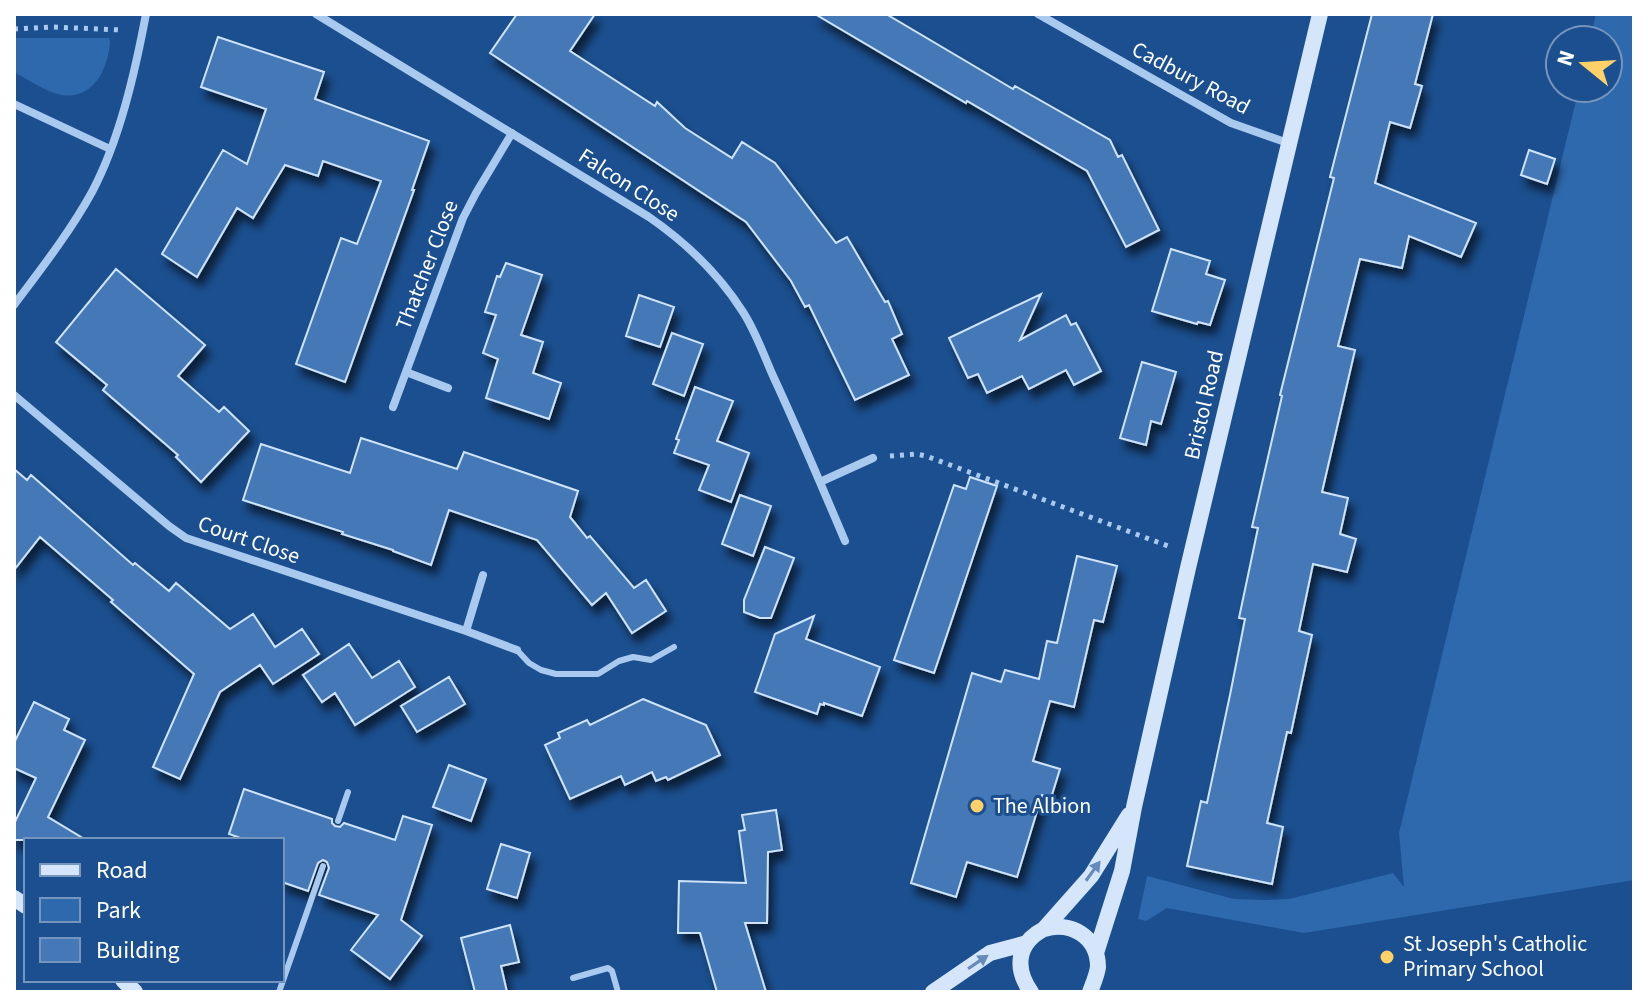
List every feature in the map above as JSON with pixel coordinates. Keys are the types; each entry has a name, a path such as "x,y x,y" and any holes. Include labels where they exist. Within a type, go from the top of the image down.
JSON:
{"main road":[{"name":"Bristol Road","path":"1091,988 1098,969 1096,953 1122,871 1192,555 1320,14"},
{"path":"933,992 990,953 1027,943 1044,929 1091,876 1134,807"},
{"path":"1044,929 1068,927 1081,932 1096,953"},
{"path":"1027,943 1020,970 1023,982 1031,992"}],"street":[{"path":"14,305 83,208 100,176 123,111 146,14"},
{"name":"Falcon Close","path":"316,14 649,217 698,257 747,319 845,541"},
{"name":"Cadbury Road","path":"1038,14 1231,123 1288,143"},
{"path":"14,104 110,149"},
{"name":"Thatcher Close","path":"393,407 463,218 512,133"},
{"path":"406,372 448,388"},
{"name":"Court Close","path":"14,395 186,538 517,650"},
{"path":"820,482 873,458"},
{"path":"466,631 483,575"}],"lane":[{"path":"517,650 541,670 556,674 598,674 619,661 633,657 651,660 674,647"},
{"path":"338,821 348,792"},
{"path":"284,978 323,866"},
{"path":"573,978 608,968 612,971 618,992"}],"path":[{"path":"14,29 52,27 143,31"},
{"path":"873,458 926,456 1192,555"}],"green space":[{"path":"1596,14 1634,14 1634,880 1304,933 1167,908 1146,921 1138,919 1147,876 1234,899 1289,899 1393,873 1404,887 1399,833 1575,104 1624,104 1624,24 1594,24"},
{"path":"14,38 109,38 110,42 105,64 95,83 78,94 67,95 49,91 14,72"}],"building":[{"path":"517,14 595,14 570,51 655,106 657,102 685,128 732,158 742,142 775,163 836,243 847,237 885,302 888,301 902,334 892,339 909,375 855,400 809,305 805,307 791,281 746,222 490,53"},
{"path":"815,14 886,14 1013,89 1015,86 1110,140 1118,157 1122,155 1159,230 1126,247 1087,171"},
{"path":"1372,14 1433,14 1415,84 1422,86 1410,128 1390,122 1375,183 1476,223 1461,257 1409,236 1402,268 1360,259 1338,346 1355,350 1322,492 1348,498 1340,534 1356,539 1347,572 1313,564 1299,631 1312,635 1267,823 1283,827 1272,884 1187,866 1201,801 1207,803 1230,695 1245,619 1239,618 1258,528 1252,527 1280,395 1334,178 1330,177"},
{"path":"218,37 324,72 315,99 429,141 345,382 296,364 341,238 357,244 381,181 323,161 318,176 285,165 253,218 237,208 197,277 162,254 223,150 247,164 266,109 201,87"},
{"path":"1529,150 1555,159 1547,184 1521,175"},
{"path":"1171,249 1210,261 1206,274 1225,280 1210,325 1152,311"},
{"path":"506,263 542,275 521,335 543,342 533,373 561,383 549,419 486,398 498,359 483,353 496,315 485,312 497,276 500,277"},
{"path":"116,269 205,345 178,376 219,412 224,407 249,431 201,482 176,457 178,455 103,390 107,385 56,342"},
{"path":"1041,294 1020,340 1066,315 1071,325 1076,323 1101,371 1074,385 1066,370 1029,389 1022,376 987,393 978,374 968,378 949,338"},
{"path":"639,295 674,307 660,347 626,336"},
{"path":"672,333 703,344 684,396 653,384"},
{"path":"1142,362 1176,372 1161,424 1151,421 1146,445 1120,438"},
{"path":"695,387 733,401 717,441 749,453 731,502 699,490 709,465 674,453"},
{"path":"361,438 457,469 464,452 578,491 570,517 634,588 646,580 666,611 632,633 606,593 592,605 537,540 449,510 431,565 343,532 243,500 261,444 350,473"},
{"path":"14,469 27,480 31,475 133,565 135,563 169,591 176,583 230,629 253,614 275,647 302,629 319,654 273,684 260,665 220,692 180,779 153,767 194,674 40,537 14,570"},
{"path":"970,477 997,486 934,673 894,660 954,485 966,489"},
{"path":"740,495 771,506 753,556 722,544"},
{"path":"765,547 794,558 771,618 744,612 744,600"},
{"path":"1077,556 1117,566 1103,622 1094,620 1074,707 1050,701 1033,761 1060,769 1051,798 1042,795 1017,877 967,862 956,897 911,883 972,673 1001,682 1005,670 1039,679 1047,641 1057,643"},
{"path":"814,616 806,639 880,667 862,716 824,703 820,704 817,714 755,692 775,634"},
{"path":"349,644 372,678 399,661 415,687 355,725 335,693 322,702 303,675"},
{"path":"449,677 465,704 417,732 401,706"},
{"path":"643,699 706,725 720,755 668,780 666,777 656,781 652,772 625,785 621,776 570,799 545,745 560,738 558,733 587,720 590,725"},
{"path":"34,702 69,719 64,730 85,740 48,817 83,838 14,840 14,824 36,778 14,768 14,743"},
{"path":"449,765 486,779 471,821 433,807"},
{"path":"244,789 332,819 335,826 340,827 344,823 395,840 403,816 432,825 401,920 422,936 390,979 351,950 378,915 319,895 329,868 327,862 323,860 318,863 308,891 284,883 284,838 240,838 229,834"},
{"path":"776,810 782,850 768,852 767,923 745,923 766,992 717,992 700,933 678,933 679,881 746,883 739,831 745,830 742,815"},
{"path":"501,844 530,853 517,898 487,889"},
{"path":"510,925 519,962 501,966 507,992 475,992 461,938"}],"place":[{"name":"The Albion","path":"977,806"},
{"name":"St Joseph's Catholic Primary School","path":"1387,957"}]}
